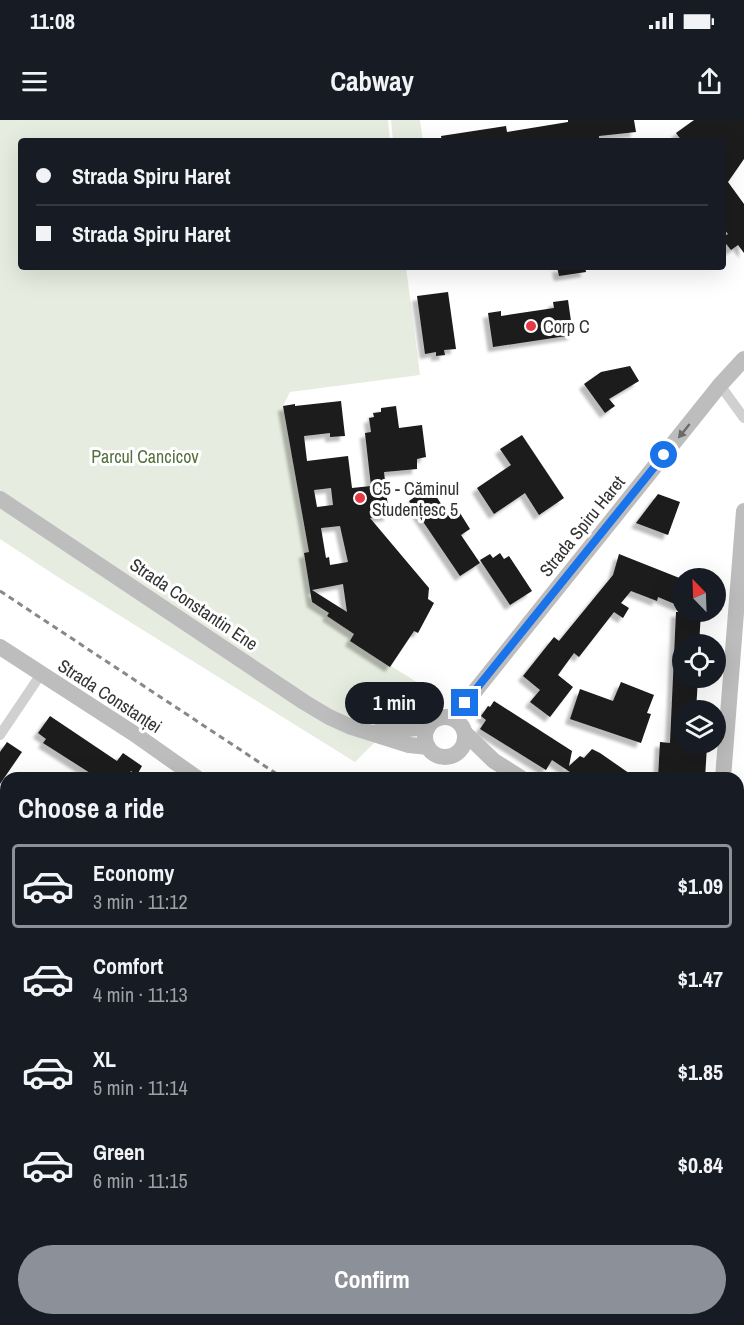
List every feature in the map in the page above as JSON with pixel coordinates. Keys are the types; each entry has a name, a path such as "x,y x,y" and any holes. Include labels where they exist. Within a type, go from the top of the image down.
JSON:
{"street":[{"name":"Strada Spiru Haret","path":"450,717 459,711 744,359"},
{"path":"720,386 744,418"},
{"name":"Strada Constantin Ene","path":"0,499 329,717 349,726 409,745 428,747"},
{"path":"723,772 744,511"},
{"name":"Strada Constanței","path":"0,647 133,733 188,772"},
{"path":"0,735 41,674"},
{"path":"466,734 461,750 446,757 437,755 428,747 425,740 428,727 438,718 450,717 458,721 466,734 494,761 511,772"},
{"name":"Strada Constantin Ene","path":"370,732 428,727"},
{"path":"454,755 494,761"}],"green space":[{"name":"Parcul Cancicov","path":"0,120 388,120 390,138 18,138 18,270 406,270 420,375 290,392 283,406 309,552 304,553 310,590 316,592 311,602 329,613 327,616 354,634 350,641 420,684 409,708 355,762 0,539"},
{"path":"391,120 420,120 423,138 393,138"}],"building":[{"path":"568,120 634,120 636,132 599,136 599,138 441,138 441,136 506,126 507,132 568,122"},
{"path":"694,120 744,120 744,159 728,182 744,204 744,253 738,245 731,250 726,244 728,234 726,232 726,138 680,138 676,133"},
{"path":"558,270 586,270 586,272 559,276"},
{"path":"448,292 456,349 444,350 445,355 436,356 436,352 425,354 417,296"},
{"name":"Corp C","path":"568,300 573,335 493,347 488,313 501,311 501,316 554,308 553,302"},
{"path":"630,366 639,381 609,399 615,406 605,413 584,384 601,372"},
{"path":"341,401 345,436 330,437 330,433 304,436 307,461 348,456 352,488 371,486 365,433 371,432 369,418 374,417 373,413 381,412 381,408 396,406 399,428 422,425 426,457 417,459 417,469 384,472 389,516 370,518 429,588 428,599 434,603 418,633 414,631 390,667 350,641 354,634 327,616 329,613 312,602 304,553 309,552 283,406 295,404 295,406","holes":["331,488 333,505 317,507 314,490","340,526 348,562 330,565 329,557 326,558 321,528","343,584 347,612 312,590"]},
{"path":"522,435 564,498 539,515 525,493 494,514 477,488 511,465 500,449"},
{"path":"430,487 451,519 460,513 470,529 461,535 480,563 460,576 409,501"},
{"path":"658,494 680,502 668,535 636,523"},
{"path":"500,553 504,559 509,556 532,591 510,605 480,560 490,554 493,558"},
{"path":"619,554 672,575 672,603 658,597 657,601 631,591 621,603 629,608 623,618 614,612 579,657 574,653 558,675 573,687 550,717 530,702 540,690 523,676 554,637 559,641 613,575"},
{"path":"676,622 700,622 700,634 675,634"},
{"path":"621,682 654,695 647,713 651,714 641,743 570,719 580,689 613,701"},
{"path":"673,688 697,688 697,700 672,700 672,754 706,754 705,772 658,772 660,742 670,743"},
{"path":"494,701 572,751 569,766 580,756 584,758 592,749 627,772 570,772 552,760 546,770 480,729 486,720 481,716 488,706 490,707"},
{"path":"50,716 117,761 123,753 142,766 139,772 89,772 43,743 46,739 38,733"},
{"path":"7,742 22,752 8,772 0,772 0,752"}],"railway":[{"path":"0,591 274,772"}],"place":[{"name":"Corp C","path":"531,326"},
{"name":"C5 - Căminul Studențesc 5","path":"360,498"}],"route":[{"path":"465,703 664,455"}]}
